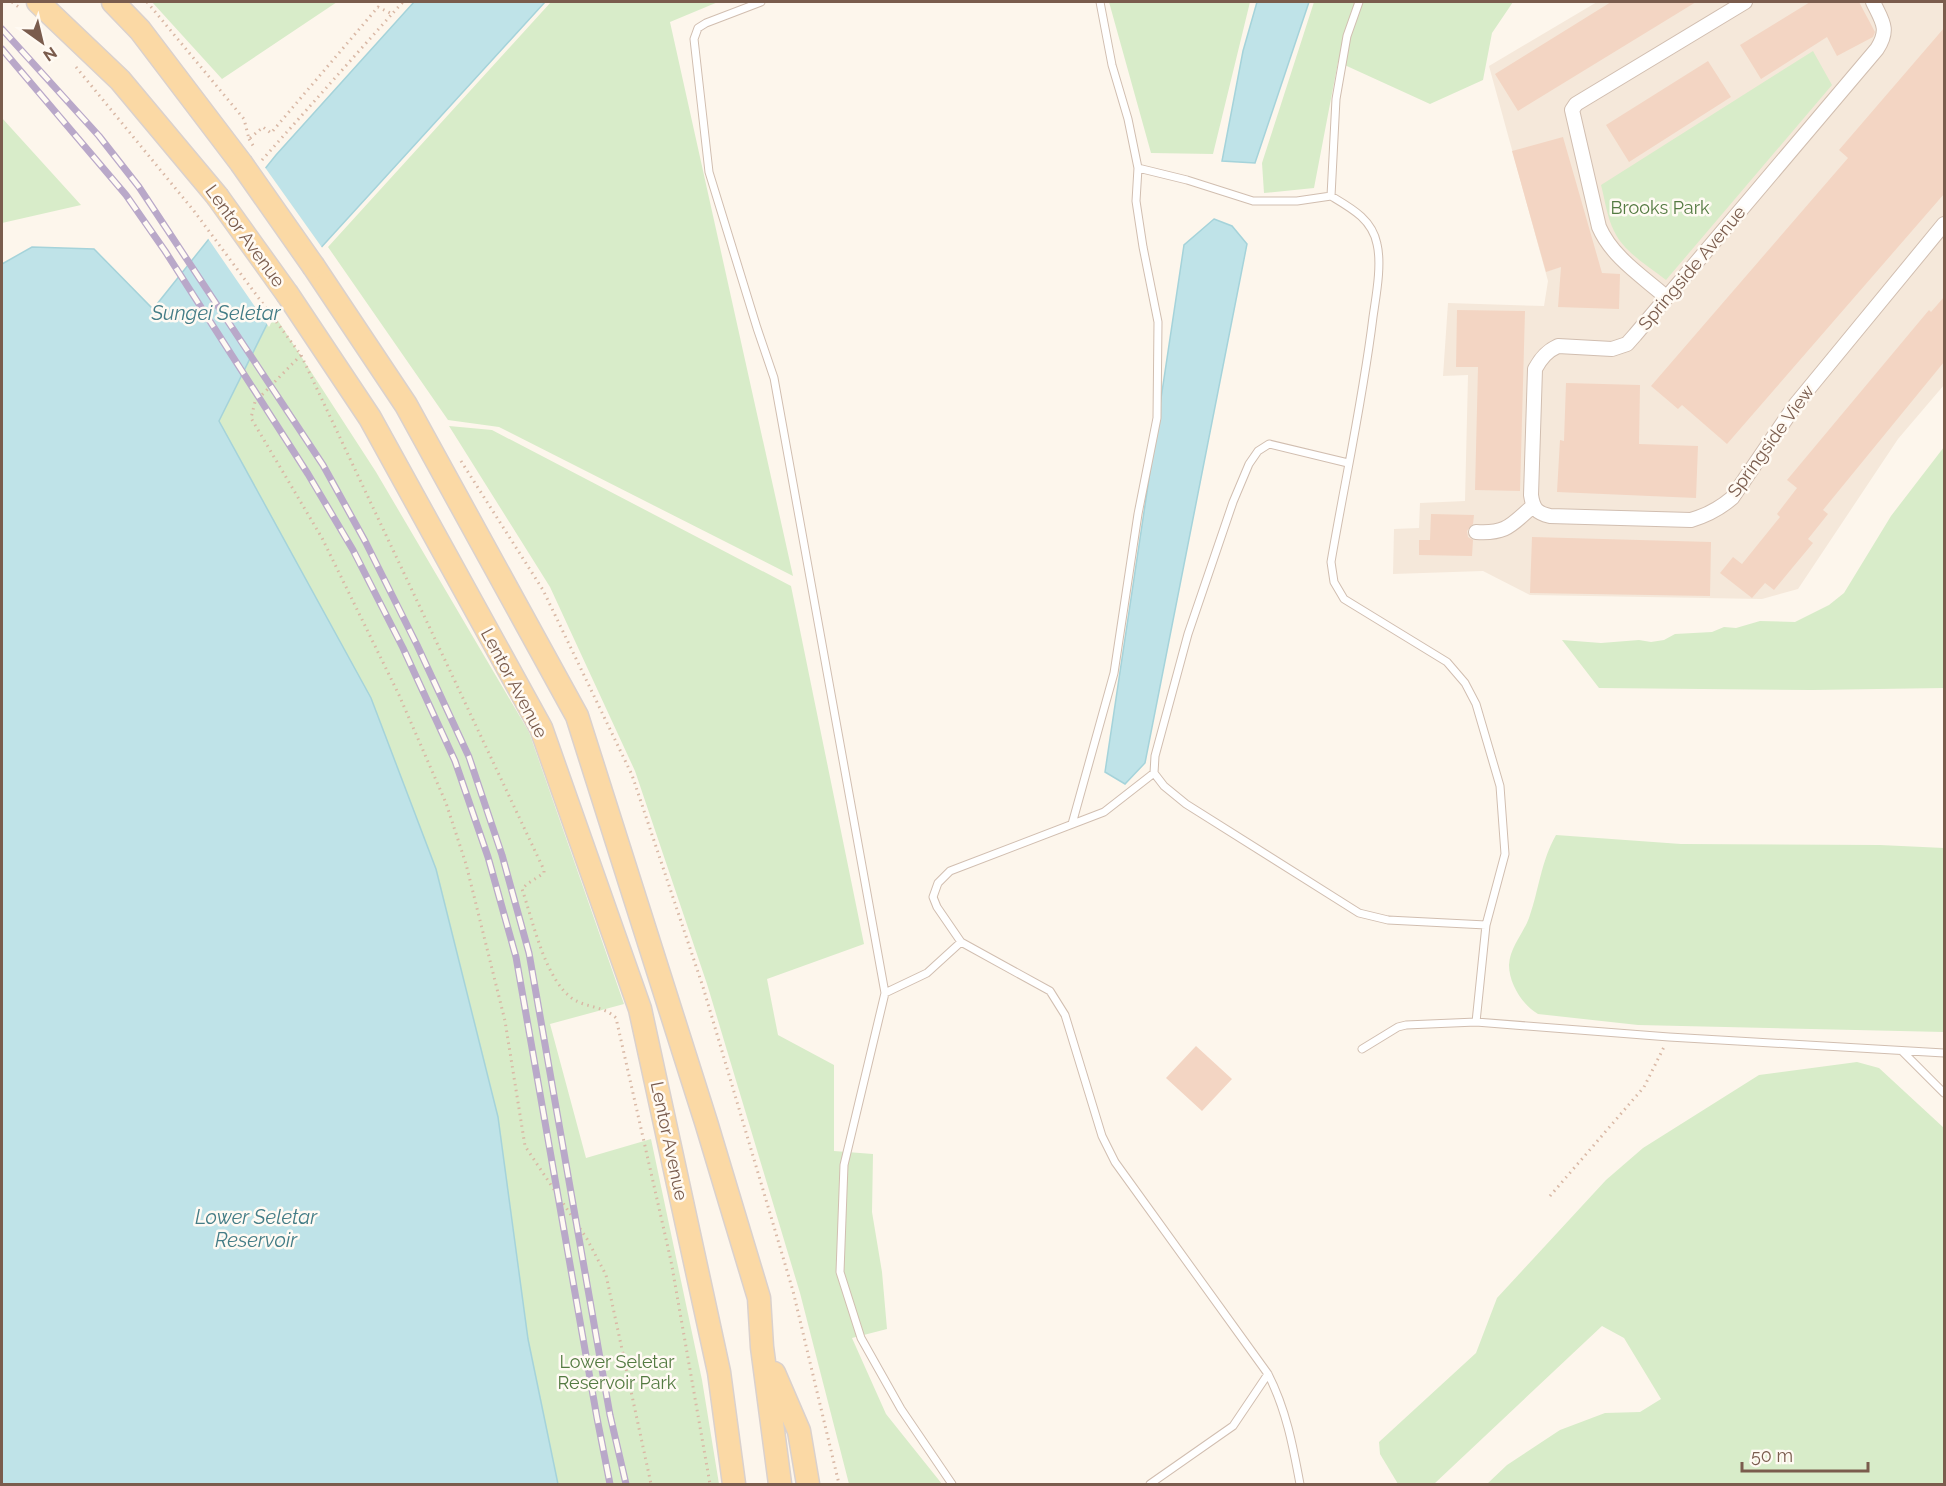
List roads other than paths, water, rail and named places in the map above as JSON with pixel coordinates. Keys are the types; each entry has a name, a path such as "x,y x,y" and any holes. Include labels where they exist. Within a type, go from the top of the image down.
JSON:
{"main road":[{"name":"Lentor Avenue","path":"112,2 140,30 250,163 314,267 406,405 577,716 706,1122 759,1298 762,1347 780,1485"},
{"name":"Lentor Avenue","path":"33,8 120,80 217,196 288,295 370,418 541,728 640,1009 719,1372 734,1485"},
{"path":"762,1347 799,1431 808,1485"}],"street":[{"path":"1666,297 1612,249 1604,238 1599,227 1572,110 1576,104 1746,2"},
{"name":"Springside Avenue","path":"1533,506 1531,495 1535,369 1541,359 1558,346 1620,347 1635,336 1877,49 1884,38 1885,29 1873,2"},
{"name":"Springside View","path":"1533,506 1538,513 1550,516 1691,520 1706,516 1718,509 1732,498 1796,404 1944,224"},
{"path":"1476,532 1503,531 1533,506"}],"lane":[{"path":"761,2 706,23 698,28 694,39 710,172 774,378 885,993 844,1165 840,1272 861,1338 901,1409 951,1485"},
{"path":"1072,824 1114,673 1138,514 1157,418 1158,322 1136,201 1138,168 1128,119 1112,65 1100,2"},
{"path":"1331,196 1336,99 1347,36 1359,2"},
{"path":"1138,168 1187,180 1253,201 1297,201 1331,196 1362,215 1378,244 1378,279 1368,357 1347,463 1331,562 1334,582 1344,598 1447,662 1466,683 1479,714 1500,786 1505,854 1486,925 1476,1022"},
{"path":"1347,463 1269,444 1258,451 1249,465 1233,502 1188,634 1155,756 1154,773 1164,786 1186,804 1359,913 1388,920 1486,925"},
{"path":"1154,773 1104,812 950,871 938,884 933,897 937,907 961,942 1050,991 1065,1015 1102,1136 1115,1162 1268,1374 1278,1393 1291,1437 1300,1485"},
{"path":"885,993 927,973 961,942"},
{"path":"1362,1049 1398,1027 1406,1025 1476,1022 1669,1037 1944,1053"},
{"path":"1902,1051 1944,1093"},
{"path":"1150,1485 1233,1426 1268,1374"}],"water":[{"name":"Lower Seletar Reservoir","path":"414,2 545,2 286,286 219,421 371,698 436,869 498,1117 528,1339 558,1484 2,1484 2,264 32,247 94,249 153,309 276,155"},
{"path":"1257,2 1309,2 1255,163 1222,161 1243,51"},
{"path":"1214,219 1232,226 1247,244 1145,763 1125,784 1105,772 1184,245"}],"railway":[{"path":"2,29 99,136 139,187 323,465 365,541 469,757 502,855 529,953 610,1415 626,1484"},
{"path":"2,49 126,195 165,251 308,474 353,550 403,648 455,761 488,857 516,957 610,1484"}],"park label":[{"name":"Brooks Park","path":"1660,208"},
{"name":"Lower Seletar Reservoir Park","path":"617,1372"}],"water label":[{"name":"Sungei Seletar","path":"216,313"}]}
